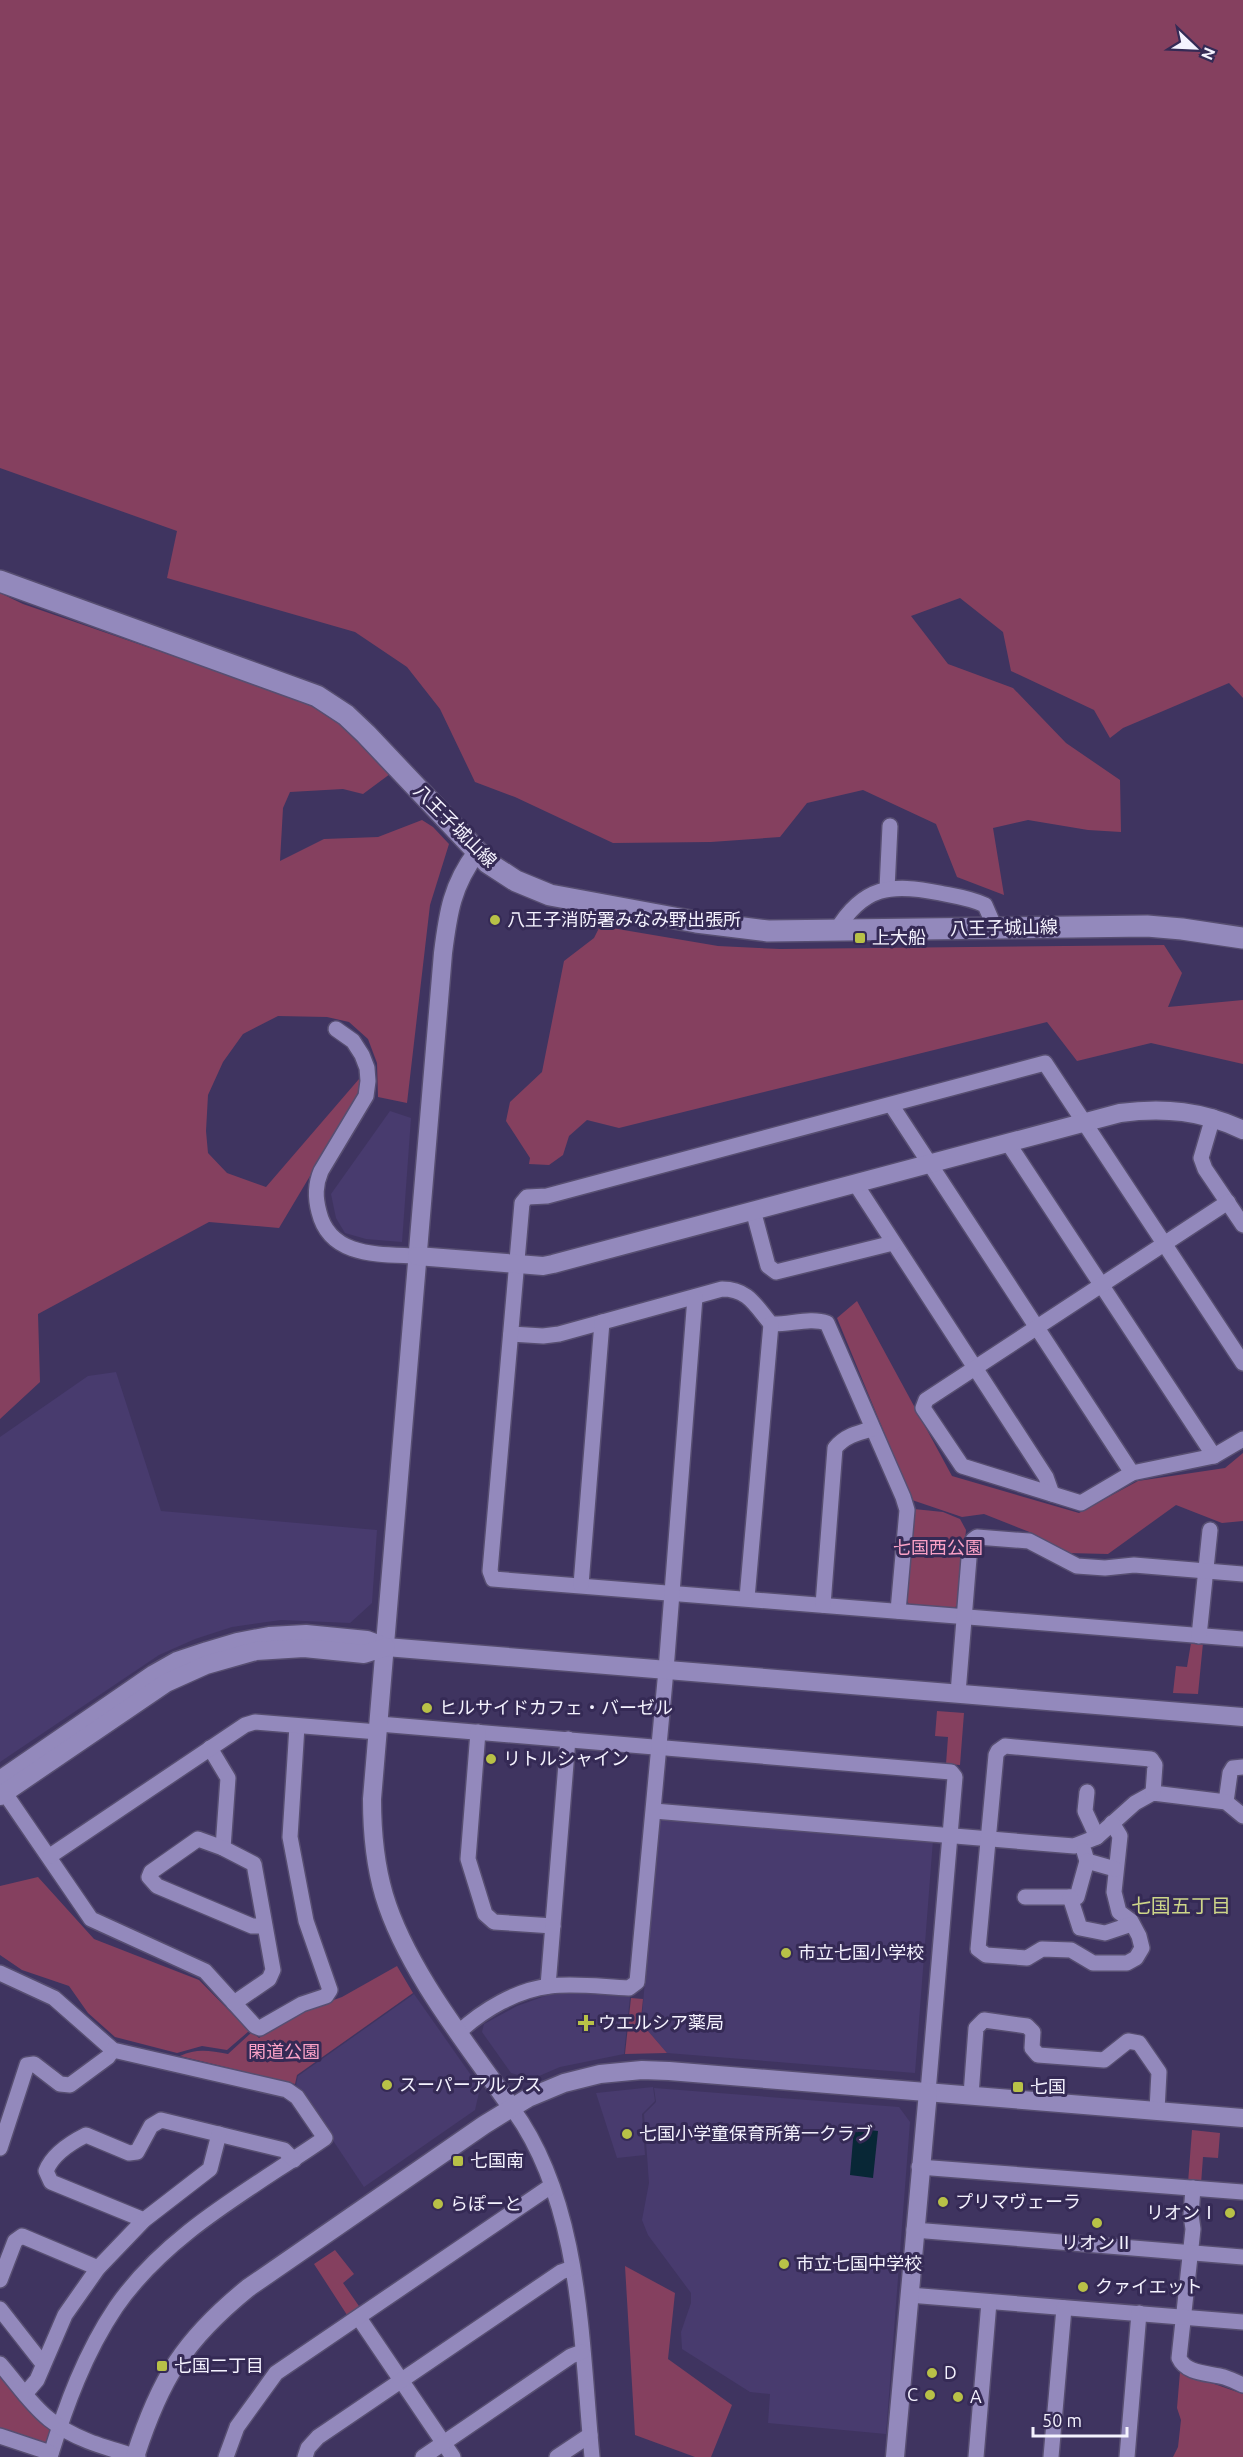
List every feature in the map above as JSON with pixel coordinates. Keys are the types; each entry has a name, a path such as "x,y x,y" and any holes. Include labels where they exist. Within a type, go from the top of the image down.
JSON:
{"main road":[{"name":"八王子城山線","path":"0,580 317,696 346,715 366,734 477,852 516,881 550,895 573,901 731,927 802,932 1148,927 1182,928 1243,938"}],"street":[{"path":"887,889 890,826"},
{"path":"477,852 456,885 448,915 417,1256 372,1824 375,1856 384,1894 409,1955 534,2140 551,2186 572,2268 592,2457"},
{"path":"836,931 849,910 866,897 887,889 931,891 976,901 985,905 995,928"},
{"path":"336,1029 353,1041 362,1055 367,1068 368,1081 366,1096 316,1184 316,1196 321,1221 338,1243 354,1251 543,1266 1120,1113 1175,1109 1213,1117 1243,1130"},
{"path":"1243,1363 1045,1063 892,1106 547,1196 527,1197 522,1203 516,1264 491,1575 493,1579 1243,1639"},
{"path":"892,1106 1132,1473"},
{"path":"1213,1117 1201,1158 1205,1169 1243,1225"},
{"path":"1008,1143 1214,1456"},
{"path":"855,1183 1046,1477 1052,1494"},
{"path":"1228,1202 926,1400 923,1408 962,1466 1081,1503 1132,1473 1214,1456 1243,1439"},
{"path":"753,1210 768,1266 776,1272 893,1243"},
{"path":"511,1334 543,1336 559,1334 722,1289 735,1289 747,1295 771,1324 747,1599"},
{"path":"459,2032 480,2015 503,2002 548,1986 629,1988 637,1982 666,1670 695,1297"},
{"path":"771,1324 818,1320 827,1323 907,1510 898,1611"},
{"path":"581,1585 602,1322"},
{"path":"823,1605 836,1448 842,1440 872,1429"},
{"path":"1199,1636 1210,1530"},
{"path":"958,1693 970,1546 977,1537 1029,1541 1073,1566 1105,1568 1134,1565 1243,1574"},
{"path":"297,1726 289,1824 290,1838 306,1921 330,1992 326,1996 302,2004 260,2028 255,2026 200,1968 91,1920 50,1856 1,1789 166,1683 184,1674 256,1651 303,1648 364,1654 386,1647 1243,1717"},
{"path":"50,1856 236,1729 255,1722 297,1726 478,1732 951,1772 955,1777 896,2457"},
{"path":"478,1732 468,1859 485,1914 494,1922 553,1926"},
{"path":"548,1986 568,1739"},
{"path":"1112,1823 1120,1836 1114,1892 1119,1912 1132,1924 1139,1936 1142,1948 1136,1958 1127,1962 1093,1963 1071,1950 1042,1949 1027,1958 986,1955 978,1949 998,1751 1005,1746 1151,1758 1155,1765 1153,1793"},
{"path":"210,1748 228,1778 223,1848"},
{"path":"1226,1802 1230,1773 1233,1768 1243,1767"},
{"path":"1087,1792 1085,1811 1097,1837"},
{"path":"654,1811 1074,1846 1097,1837 1136,1803 1153,1793 1226,1802 1243,1816"},
{"path":"234,2003 269,1979 273,1973 265,1926 254,1864 204,1839 194,1840 155,1868 149,1877 157,1886 252,1926 265,1926"},
{"path":"1025,1897 1077,1897 1087,1861 1082,1843"},
{"path":"1087,1861 1115,1869"},
{"path":"1070,1897 1080,1928 1105,1933 1132,1924"},
{"path":"0,1973 54,1998 113,2049 292,2093 326,2138 197,2225 168,2249 138,2279 117,2306 88,2355 63,2415 61,2428 50,2455 0,2436"},
{"path":"970,2095 976,2028 984,2020 1028,2026 1033,2032 1032,2048 1038,2055 1104,2060 1128,2041 1138,2043 1159,2072 1157,2110"},
{"path":"0,2148 27,2065 34,2064 60,2084 69,2085 108,2057 113,2049"},
{"path":"0,2364 25,2394 61,2428 105,2448 136,2457 155,2400 170,2372 185,2350 219,2312 265,2276 512,2108 564,2083 600,2074 642,2070 800,2080 1243,2118"},
{"path":"144,2220 51,2182 46,2171 49,2163 55,2156 86,2135 129,2153 137,2152 141,2149 151,2126 157,2121 284,2150 294,2160"},
{"path":"25,2394 33,2386 65,2315 98,2268 144,2220 210,2169 219,2134"},
{"path":"920,2167 1243,2192"},
{"path":"226,2457 237,2427 272,2376 551,2186"},
{"path":"1192,2188 1193,2229 1179,2348 1181,2362 1195,2371 1223,2377 1243,2385"},
{"path":"914,2230 1243,2257"},
{"path":"0,2280 15,2241 22,2236 98,2268"},
{"path":"305,2457 312,2442 561,2272 572,2268"},
{"path":"909,2295 1243,2322"},
{"path":"976,2457 989,2302"},
{"path":"1051,2457 1064,2308"},
{"path":"0,2309 43,2364"},
{"path":"1127,2457 1139,2313"},
{"path":"359,2318 399,2381 453,2457"},
{"path":"423,2457 571,2356 582,2352"},
{"path":"557,2457 590,2435"}],"shaded area":[{"path":"390,1111 411,1118 402,1242 366,1239 345,1233 336,1218 331,1194"},
{"path":"116,1372 161,1511 377,1530 372,1603 350,1623 281,1620 232,1627 195,1639 159,1655 0,1762 0,1437 88,1376"},
{"name":"市立七国小学校","path":"664,1818 933,1840 915,2073 667,2053 648,2031 641,2028 658,1823"},
{"path":"573,1993 630,1997 624,2054 560,2067 532,2079 511,2073 482,2032 484,2024 517,2006 548,1995"},
{"path":"414,1994 480,2088 475,2110 364,2187 296,2085 298,2076"},
{"name":"七国小学童保育所第一クラブ","path":"653,2087 655,2101 642,2114 645,2155 617,2158 596,2093"},
{"name":"市立七国中学校","path":"654,2088 899,2107 910,2122 886,2434 768,2423 770,2394 750,2392 682,2349 681,2332 691,2303 691,2293 648,2235 642,2220 649,2183 644,2114 656,2102"}],"green space":[{"path":"0,0 1243,0 1243,698 1229,683 1123,728 1110,738 1094,710 1011,671 1003,632 960,598 911,616 948,664 1013,688 1066,743 1120,780 1121,832 1088,830 1028,820 993,828 1004,895 957,877 936,824 863,790 807,803 780,837 711,842 613,843 515,797 475,782 440,709 407,667 355,632 167,578 177,531 0,468"},
{"path":"0,593 23,604 303,701 344,725 390,774 363,794 343,789 290,792 283,808 280,861 324,839 378,837 422,820 433,827 449,844 430,905 407,1103 378,1097 377,1063 368,1039 349,1022 327,1017 278,1016 243,1034 223,1062 208,1095 206,1131 208,1153 227,1173 266,1187 359,1079 360,1092 279,1228 209,1222 38,1314 40,1382 0,1419"},
{"path":"600,926 718,946 780,949 1164,945 1182,973 1168,1007 1243,1000 1243,1064 1151,1043 1077,1061 1047,1022 619,1128 587,1120 569,1136 563,1155 549,1165 529,1164 530,1158 506,1121 510,1102 542,1072 564,961 594,938"},
{"path":"857,1301 952,1476 1079,1513 1138,1481 1225,1468 1243,1453 1243,1521 1222,1523 1176,1505 1108,1554 1067,1553 1032,1533 984,1514 962,1517 912,1500 837,1318"},
{"name":"七国西公園","path":"914,1509 943,1512 960,1519 966,1530 959,1604 953,1609 910,1605 906,1600"},
{"path":"1191,1643 1203,1643 1198,1694 1173,1693 1176,1666 1187,1667"},
{"path":"937,1711 964,1713 960,1765 946,1764 948,1737 935,1736"},
{"path":"38,1877 94,1939 199,1980 249,2031 227,2050 202,2046 177,2053 115,2037 88,2013 69,1986 22,1970 0,1955 0,1886"},
{"name":"閑道公園","path":"397,1966 413,1993 297,2075 295,2084 180,2056 198,2051 228,2054 252,2032 259,2038 297,2013 342,1997"},
{"path":"631,1998 643,1999 640,2028 648,2031 667,2053 625,2054"},
{"path":"1192,2130 1220,2133 1218,2158 1203,2157 1201,2184 1188,2183"},
{"path":"335,2250 354,2274 343,2283 361,2309 349,2318 314,2264"},
{"path":"625,2266 675,2293 668,2359 732,2405 711,2457 695,2457 635,2435"},
{"path":"0,2371 51,2427 53,2433 50,2441 44,2444 0,2431"},
{"path":"1180,2372 1243,2394 1243,2457 1173,2457 1178,2447 1181,2420 1177,2408"}],"water":[{"path":"854,2128 878,2131 873,2178 850,2175"}],"place":[{"name":"八王子消防署みなみ野出張所","path":"495,920"},
{"name":"上大船","path":"860,938"},
{"name":"ヒルサイドカフェ・バーゼル","path":"427,1708"},
{"name":"リトルシャイン","path":"491,1759"},
{"name":"市立七国小学校","path":"786,1953"},
{"name":"ウエルシア薬局","path":"586,2023"},
{"name":"スーパーアルプス","path":"387,2085"},
{"name":"七国","path":"1018,2087"},
{"name":"七国小学童保育所第一クラブ","path":"627,2134"},
{"name":"七国南","path":"458,2161"},
{"name":"プリマヴェーラ","path":"943,2202"},
{"name":"らぽーと","path":"438,2204"},
{"name":"リオンⅠ","path":"1230,2213"},
{"name":"リオンⅡ","path":"1097,2223"},
{"name":"市立七国中学校","path":"784,2264"},
{"name":"クァイエット","path":"1083,2287"},
{"name":"七国二丁目","path":"162,2366"},
{"name":"D","path":"932,2373"},
{"name":"C","path":"930,2395"},
{"name":"A","path":"958,2397"}],"district":[{"name":"七国五丁目","path":"1181,1906"}]}
